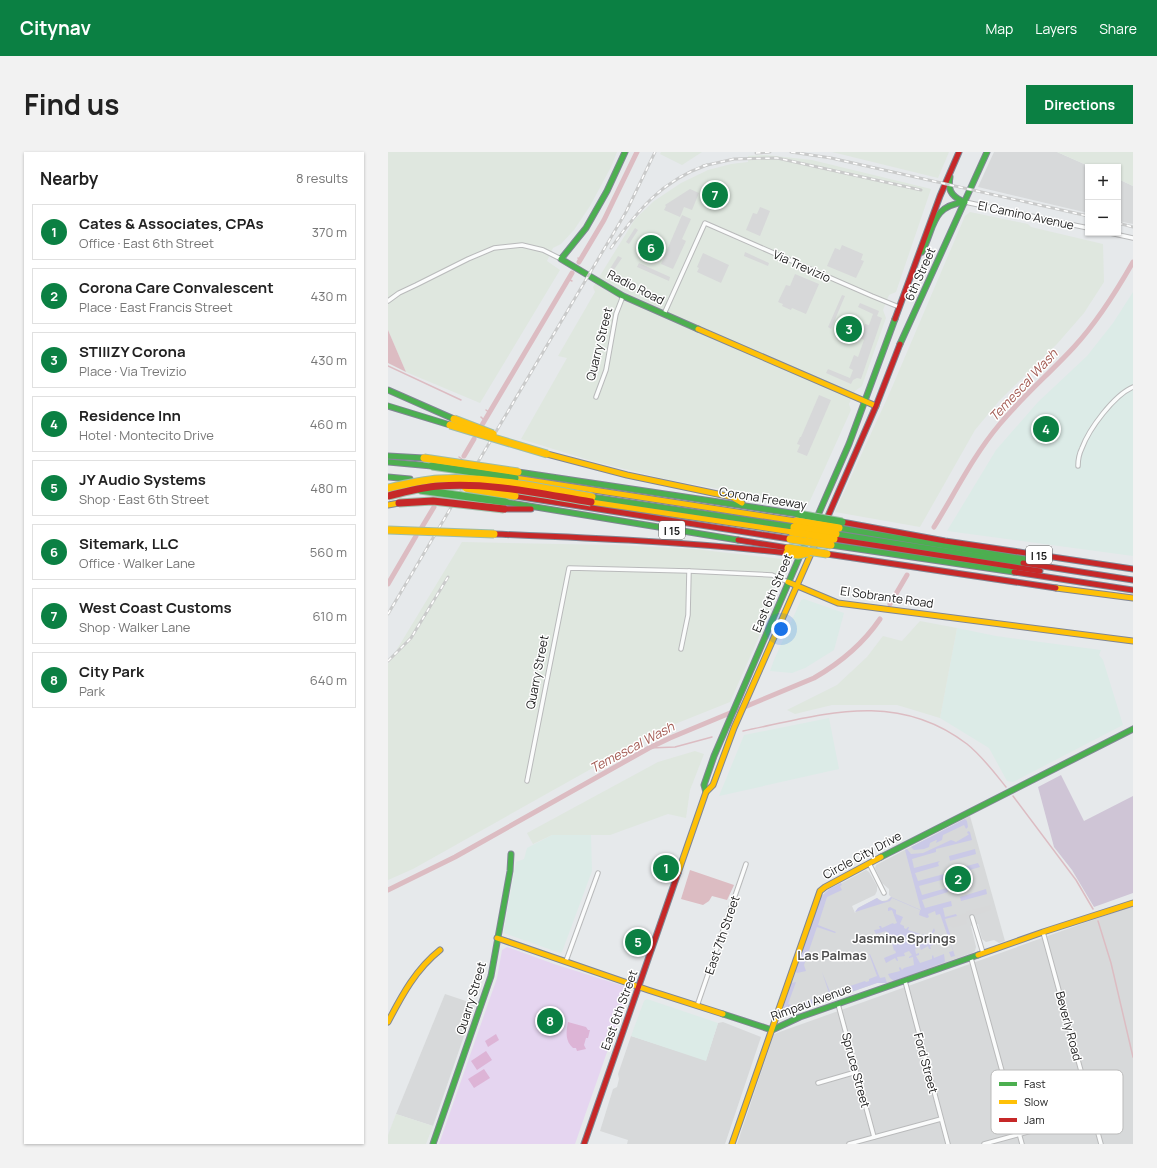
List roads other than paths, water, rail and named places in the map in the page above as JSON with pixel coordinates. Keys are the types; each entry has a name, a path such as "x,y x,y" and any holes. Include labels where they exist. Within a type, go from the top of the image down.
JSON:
{"main road":[{"path":"561,259 586,228 607,191 626,152"},
{"name":"6th Street","path":"865,402 940,196 959,152"},
{"name":"6th Street","path":"876,406 907,329 987,152"},
{"path":"955,161 950,177 950,194 954,198 965,202"},
{"path":"916,261 926,245 937,217 942,210 954,202 965,202"},
{"name":"Radio Road","path":"561,259 623,296 876,406"},
{"path":"388,390 452,422"},
{"name":"East 6th Street","path":"706,792 704,784 725,729 849,445 865,402"},
{"path":"388,406 452,422 547,454 627,476 732,497 747,506"},
{"name":"East 6th Street","path":"584,1144 706,792 713,785 735,725 876,406"},
{"name":"Corona Freeway","path":"388,456 424,458 516,475 747,506 794,527 940,550 1133,569"},
{"path":"388,462 516,475 794,527 1133,580"},
{"path":"388,477 410,479 515,496 794,527"},
{"path":"388,488 428,480 458,478 495,481 592,499"},
{"path":"388,496 428,486 456,484 495,486 794,527 903,544 1133,586"},
{"path":"388,485 505,506"},
{"path":"388,505 410,502 447,502 505,506"},
{"name":"I 15","path":"505,506 557,510 788,551"},
{"path":"388,530 601,538 788,551 798,555 811,552 930,568 1093,594 1133,598"},
{"path":"940,550 1133,576"},
{"path":"940,550 1133,590"},
{"name":"El Sobrante Road","path":"788,582 834,602 1133,641"},
{"name":"Circle City Drive","path":"732,1144 820,891 869,863 1133,729"},
{"name":"Quarry Street","path":"433,1144 491,976 510,871 511,854"},
{"name":"Rimpau Avenue","path":"497,938 772,1030 800,1017 905,982 1043,932 1133,903"},
{"path":"388,1022 402,995 413,979 426,962 440,950"}],"street":[{"name":"El Camino Avenue","path":"965,202 1085,227"},
{"name":"Via Trevizio","path":"664,314 705,223 899,307"},
{"path":"1121,235 1133,238"},
{"name":"Radio Road","path":"388,301 399,293 494,248 522,245 543,250 561,259"},
{"name":"Quarry Street","path":"596,397 606,370 616,314 623,296"},
{"path":"1078,466 1081,449 1085,440 1098,421 1118,396 1133,387"},
{"name":"Quarry Street","path":"528,781 569,568"},
{"name":"El Sobrante Road","path":"569,568 772,575 788,582"},
{"path":"681,649 688,615 689,571"},
{"path":"869,863 884,893"},
{"name":"East 7th Street","path":"697,1006 746,864"},
{"path":"566,961 598,873"},
{"path":"972,917 983,953"},
{"name":"Beverly Road","path":"1043,932 1081,1070"},
{"path":"971,958 1002,1070"},
{"name":"Ford Street","path":"905,982 948,1144"},
{"name":"Spruce Street","path":"838,1004 874,1137"},
{"path":"818,1083 856,1072"},
{"path":"849,1144 942,1119"},
{"path":"984,1144 1019,1134 1022,1144"},
{"name":"Beverly Road","path":"1098,1134 1101,1144"}],"waterway":[{"path":"579,262 604,220 637,152"},
{"name":"Temescal Wash","path":"934,527 981,449 999,425 1083,337 1106,306 1133,262"},
{"path":"482,425 572,273"},
{"path":"388,366 461,400"},
{"path":"486,410 490,413"},
{"path":"481,417 485,421"},
{"path":"464,456 474,439"},
{"path":"422,527 434,507"},
{"path":"388,584 416,536"},
{"name":"Temescal Wash","path":"890,604 907,575"},
{"name":"Temescal Wash","path":"388,890 455,857 649,748 814,678 833,666 859,645 880,619"},
{"path":"743,731 830,714 858,711 885,711 913,717 940,727 967,744 983,759 1006,787"},
{"path":"649,748 675,747 712,737"},
{"path":"1013,796 1076,880 1093,909"},
{"path":"1098,921 1111,963 1133,1057"}],"railway":[{"path":"388,614 626,212 655,152"},
{"path":"756,153 770,152"},
{"path":"791,152 831,158 1085,215"},
{"path":"703,166 734,159 777,158 921,190"},
{"path":"611,248 631,221 652,198 676,179 707,165"},
{"path":"1121,224 1133,227"},
{"path":"388,661 411,638 448,577"}],"place":[{"name":"West Coast Customs","path":"715,195"},
{"name":"Sitemark, LLC","path":"651,248"},
{"name":"STIIIZY Corona","path":"849,329"},
{"name":"Residence Inn","path":"1046,429"},
{"name":"Cates & Associates, CPAs","path":"666,868"},
{"name":"Corona Care Convalescent","path":"958,879"},
{"name":"JY Audio Systems","path":"638,942"},
{"name":"City Park","path":"550,1021"}],"district":[{"name":"Jasmine Springs","path":"904,938"},
{"name":"Las Palmas","path":"832,955"}]}
